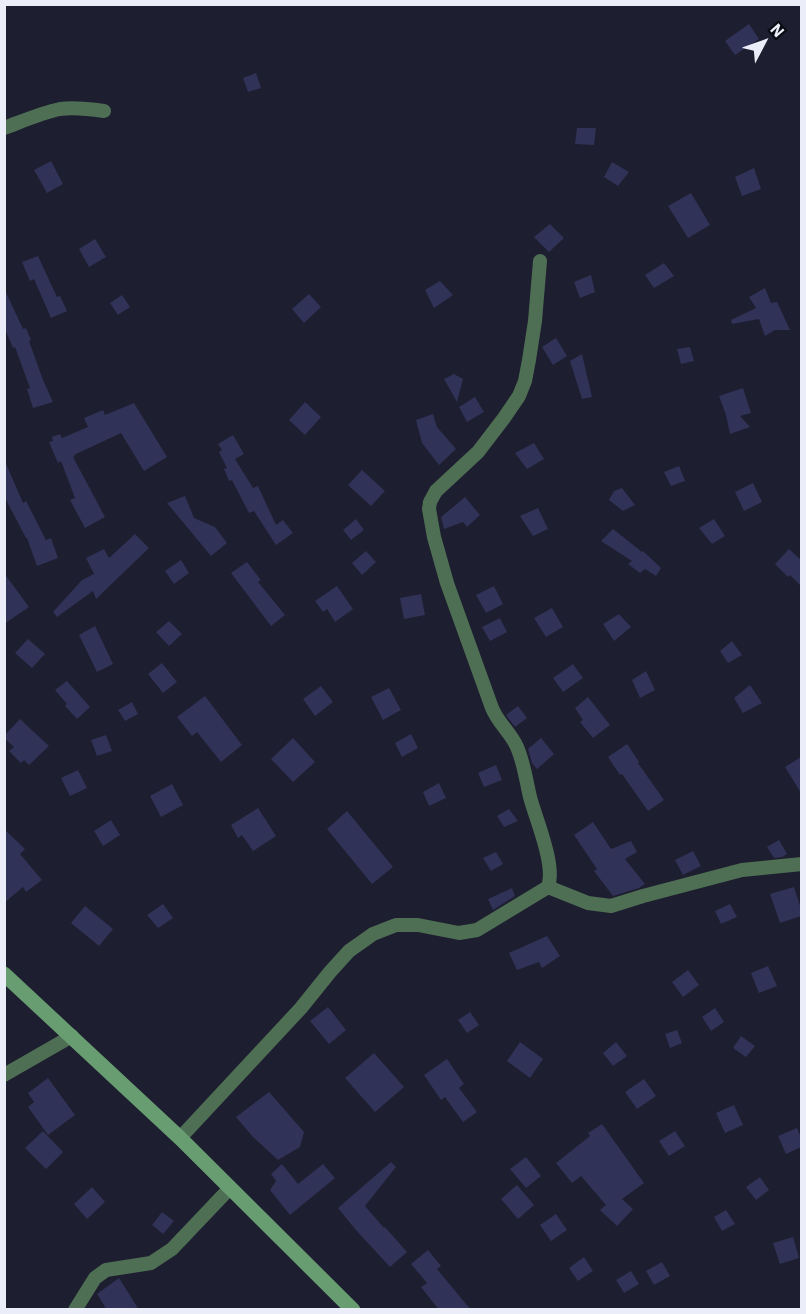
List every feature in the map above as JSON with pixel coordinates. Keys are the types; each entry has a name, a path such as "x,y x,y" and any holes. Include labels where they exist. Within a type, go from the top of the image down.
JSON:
{"main road":[{"path":"4,974 180,1138 353,1310"}],"street":[{"path":"4,128 63,109 82,108 104,111"},
{"path":"180,1138 301,1008 343,958 373,934 396,925 418,925 459,933 477,930 548,887 550,873 546,850 519,750 492,708 447,583 429,509 432,496 478,452 519,396 529,360 540,261"},
{"path":"548,887 588,903 611,906 742,870 801,864"},
{"path":"4,1075 72,1036"},
{"path":"75,1310 95,1278 106,1270 151,1263 172,1249 230,1188"}],"building":[{"path":"749,24 759,39 735,55 725,41"},
{"path":"256,73 261,88 248,92 243,78"},
{"path":"577,128 596,128 594,145 575,144"},
{"path":"51,161 63,184 47,193 34,170"},
{"path":"612,162 629,172 618,186 604,177"},
{"path":"754,168 761,189 742,196 735,177"},
{"path":"691,193 710,225 688,238 668,206"},
{"path":"550,224 564,238 549,252 534,237"},
{"path":"95,239 106,257 89,267 79,249"},
{"path":"38,256 57,297 60,296 67,311 51,318 34,279 30,281 22,262"},
{"path":"664,263 674,276 654,288 645,275"},
{"path":"591,275 595,292 580,298 574,282"},
{"path":"440,281 453,295 434,308 425,290"},
{"path":"4,288 23,329 26,328 43,380 53,402 33,408 27,389 30,388 15,347 13,348 4,327"},
{"path":"765,288 771,303 777,302 790,330 775,330 765,336 759,319 732,324 731,320 756,308 749,297"},
{"path":"309,294 321,307 304,323 292,309"},
{"path":"122,295 130,307 118,315 110,303"},
{"path":"556,338 567,356 553,365 542,347"},
{"path":"690,347 694,361 681,364 677,349"},
{"path":"582,354 592,397 582,399 570,361"},
{"path":"454,374 463,379 457,402 444,379"},
{"path":"743,388 751,413 740,416 750,427 730,434 719,396"},
{"path":"475,397 484,412 467,422 459,407"},
{"path":"305,402 321,417 305,435 289,420"},
{"path":"134,403 167,457 144,471 121,433 74,455 105,517 85,528 70,500 75,498 61,461 58,463 49,442 53,441 52,437 60,434 62,438 88,427 84,418 103,410 105,415"},
{"path":"433,414 437,427 456,449 439,465 422,443 416,420"},
{"path":"233,435 244,454 235,459 253,488 258,486 276,525 283,520 293,533 276,545 254,511 249,513 224,469 227,468 219,452 222,450 218,444"},
{"path":"534,443 544,459 527,469 515,453"},
{"path":"4,459 23,503 26,501 46,540 51,538 58,558 37,566 27,538 4,496"},
{"path":"679,466 685,481 671,486 664,472"},
{"path":"362,470 385,491 371,506 348,485"},
{"path":"753,483 762,502 744,511 735,492"},
{"path":"622,488 635,505 623,511 609,500 614,491"},
{"path":"185,496 194,518 215,527 227,543 211,556 167,503"},
{"path":"465,497 480,515 467,527 463,522 444,529 441,517"},
{"path":"538,508 548,529 533,536 520,516"},
{"path":"356,519 364,530 351,540 343,530"},
{"path":"714,519 725,536 712,544 699,528"},
{"path":"613,529 643,551 661,568 656,576 645,569 640,573 628,564 632,561 601,541"},
{"path":"135,534 149,548 96,599 93,591 57,617 53,612 82,580 94,574 86,558 104,549 109,558"},
{"path":"789,549 801,560 801,586 775,564"},
{"path":"366,551 376,562 362,575 352,563"},
{"path":"181,560 189,573 174,584 165,571"},
{"path":"247,562 261,580 258,582 285,615 271,626 231,573"},
{"path":"4,573 29,607 4,624"},
{"path":"337,586 353,609 335,622 327,609 323,612 315,601"},
{"path":"494,586 503,604 486,613 476,595"},
{"path":"421,594 425,615 404,619 400,598"},
{"path":"552,608 563,627 546,637 534,618"},
{"path":"619,614 631,627 614,641 603,624"},
{"path":"500,618 507,632 490,641 482,627"},
{"path":"169,621 182,634 169,646 156,632"},
{"path":"95,626 113,664 97,672 79,635"},
{"path":"28,639 45,654 32,668 15,653"},
{"path":"732,641 742,655 728,663 720,651"},
{"path":"162,663 177,682 163,693 148,674"},
{"path":"573,664 583,678 563,692 553,678"},
{"path":"646,671 655,690 640,698 632,680"},
{"path":"67,681 90,707 77,719 55,690"},
{"path":"750,685 762,703 743,713 734,698"},
{"path":"321,686 333,702 315,716 303,699"},
{"path":"389,688 401,710 383,720 371,697"},
{"path":"205,696 242,745 221,762 197,732 192,736 177,717"},
{"path":"588,697 610,725 593,738 580,722 583,720 575,708"},
{"path":"132,702 138,714 125,721 118,710"},
{"path":"518,706 527,718 515,727 506,715"},
{"path":"20,719 49,746 29,765 24,760 21,763 9,751 14,747 4,738"},
{"path":"411,734 418,748 402,757 395,743"},
{"path":"106,735 112,751 97,756 91,740"},
{"path":"293,738 315,762 293,782 271,759"},
{"path":"541,738 554,754 537,769 532,763 528,749"},
{"path":"627,744 664,800 648,811 608,757"},
{"path":"801,757 801,793 785,767"},
{"path":"496,765 502,780 484,787 478,773"},
{"path":"78,770 87,788 70,796 61,778"},
{"path":"439,783 446,798 429,806 423,792"},
{"path":"172,784 183,805 161,817 150,796"},
{"path":"258,808 276,836 253,851 242,835 238,838 231,825"},
{"path":"509,809 518,821 504,827 497,816"},
{"path":"347,811 393,867 372,884 327,829"},
{"path":"111,820 120,835 103,846 94,831"},
{"path":"593,822 611,849 631,841 637,852 625,859 645,884 613,896 594,871 597,869 574,835"},
{"path":"4,829 25,849 20,854 42,880 26,892 23,887 4,903"},
{"path":"779,840 787,854 774,858 767,847"},
{"path":"693,851 701,866 683,875 675,860"},
{"path":"496,852 503,864 491,871 483,858"},
{"path":"794,887 801,916 780,923 770,894"},
{"path":"512,888 515,896 493,910 488,899"},
{"path":"163,904 173,918 158,928 147,915"},
{"path":"730,904 737,917 721,924 715,911"},
{"path":"85,906 113,929 99,946 71,923"},
{"path":"547,936 560,956 542,968 539,962 517,970 509,953"},
{"path":"768,966 777,986 759,993 751,973"},
{"path":"688,970 699,985 683,997 672,982"},
{"path":"328,1007 346,1030 329,1044 310,1021"},
{"path":"715,1008 724,1022 711,1031 702,1017"},
{"path":"470,1012 479,1025 467,1033 458,1020"},
{"path":"677,1030 682,1043 670,1048 665,1034"},
{"path":"741,1036 755,1046 746,1057 733,1048"},
{"path":"520,1042 543,1059 530,1078 507,1061"},
{"path":"616,1042 627,1056 613,1066 603,1053"},
{"path":"374,1053 404,1087 375,1112 345,1078"},
{"path":"447,1059 464,1084 459,1088 477,1112 463,1122 445,1097 441,1100 424,1075"},
{"path":"48,1078 75,1115 48,1135 28,1107 34,1102 28,1093"},
{"path":"644,1079 656,1096 637,1109 625,1092"},
{"path":"269,1092 304,1132 300,1147 278,1160 253,1137 236,1117"},
{"path":"734,1105 743,1125 725,1133 716,1113"},
{"path":"602,1124 644,1183 622,1199 633,1209 617,1226 600,1210 606,1205 581,1176 572,1183 556,1163 590,1136 588,1133"},
{"path":"797,1128 801,1138 801,1147 786,1154 778,1136"},
{"path":"43,1131 63,1152 46,1169 25,1148"},
{"path":"675,1131 685,1146 669,1156 659,1141"},
{"path":"526,1157 541,1176 526,1188 510,1169"},
{"path":"391,1162 396,1167 365,1206 407,1252 390,1267 338,1208"},
{"path":"282,1164 298,1184 323,1164 335,1178 290,1215 270,1190 276,1181 271,1174"},
{"path":"760,1177 769,1190 756,1200 746,1187"},
{"path":"517,1185 534,1205 518,1219 501,1199"},
{"path":"92,1187 105,1202 87,1219 74,1204"},
{"path":"726,1210 735,1224 722,1231 714,1217"},
{"path":"162,1212 174,1221 163,1234 152,1225"},
{"path":"556,1214 567,1230 551,1241 540,1225"},
{"path":"793,1237 799,1258 780,1264 773,1243"},
{"path":"428,1250 441,1266 437,1269 471,1310 439,1310 421,1287 427,1283 411,1264"},
{"path":"584,1257 593,1271 578,1281 569,1268"},
{"path":"662,1262 670,1276 654,1285 646,1271"},
{"path":"631,1271 639,1284 624,1293 616,1280"},
{"path":"119,1278 139,1310 107,1310 97,1294"}]}
